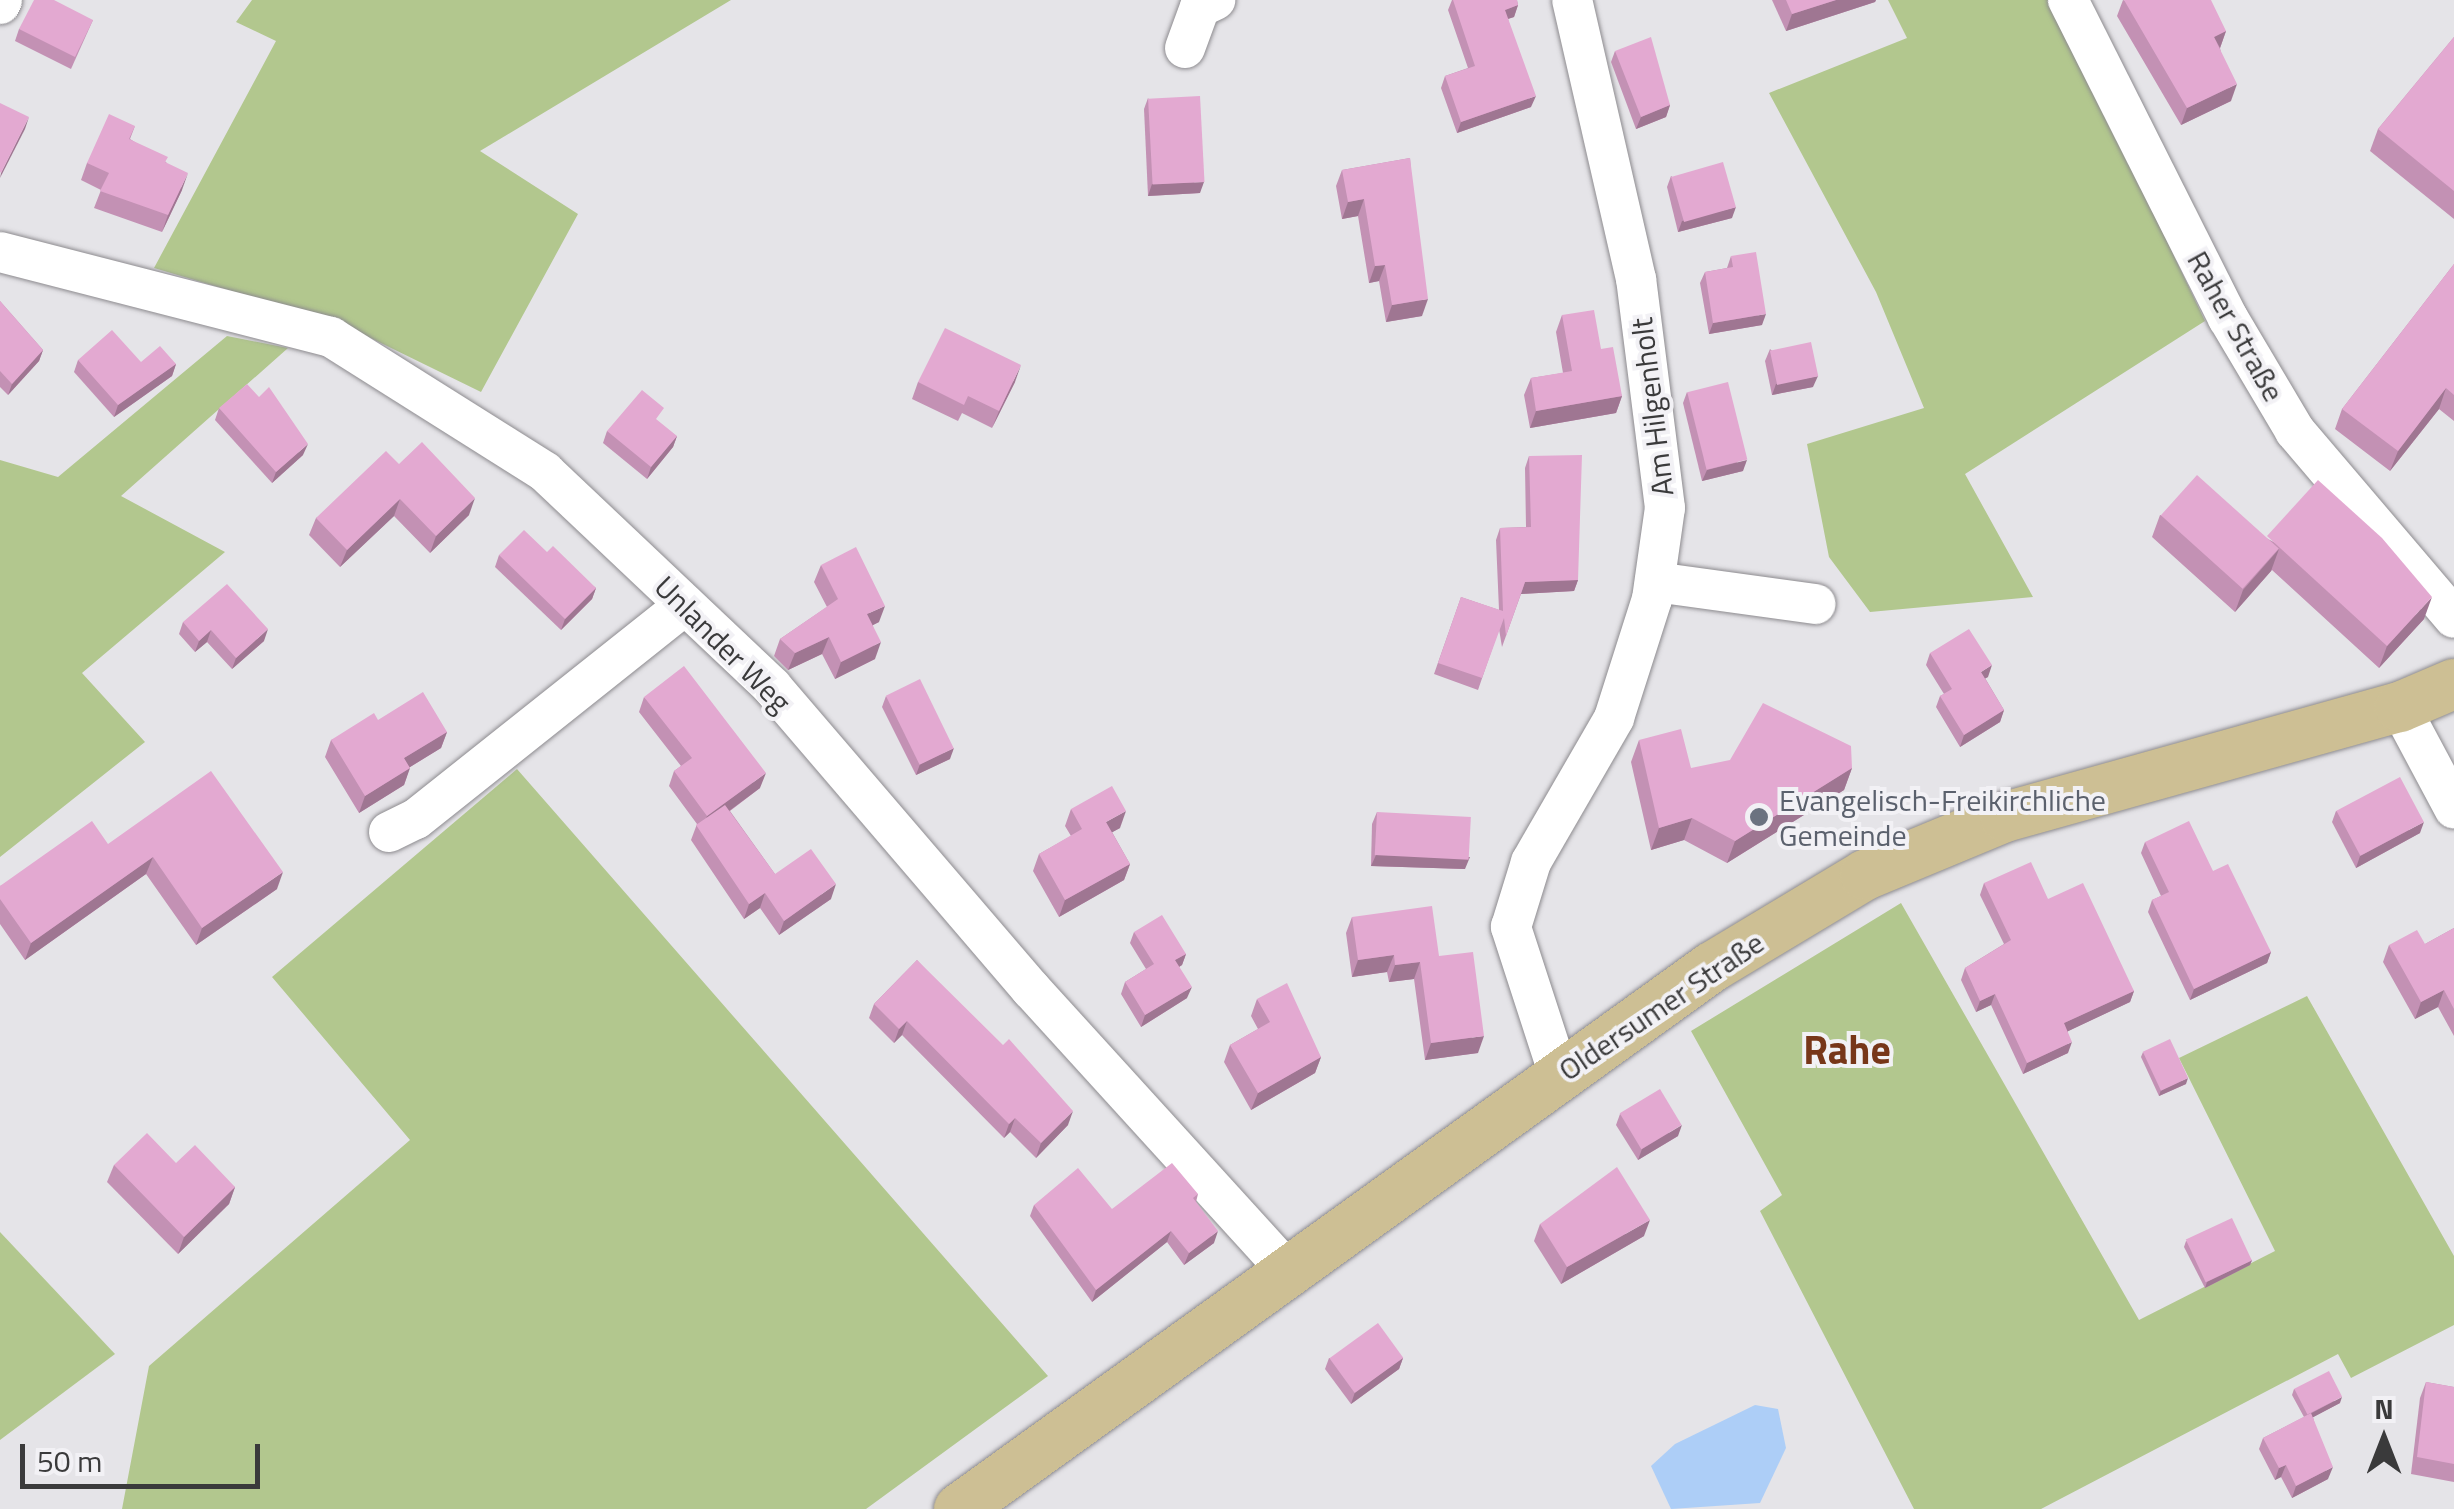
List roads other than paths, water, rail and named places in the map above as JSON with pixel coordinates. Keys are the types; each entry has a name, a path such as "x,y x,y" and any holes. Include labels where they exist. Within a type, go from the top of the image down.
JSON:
{"main road":[{"name":"Oldersumer Straße","path":"959,1509 1559,1074 1712,967 1865,875 2005,816 2400,707 2454,684"}],"street":[{"path":"1185,48 1200,8 1215,0"},
{"name":"Raher Straße","path":"2068,0 2228,318 2295,431 2454,618"},
{"name":"Am Hilgenholt","path":"1559,1074 1511,927 1531,862 1614,718 1655,582 1665,508 1636,279 1580,2"},
{"name":"Unlander Weg","path":"0,252 331,337 545,472 772,687 1031,989 1287,1270"},
{"path":"1655,582 1816,604"},
{"path":"389,832 416,819 685,605"},
{"path":"2400,707 2454,808"}],"water":[{"path":"1755,1405 1778,1409 1786,1448 1760,1503 1671,1509 1651,1466 1675,1444"}],"place":[{"name":"Evangelisch-Freikirchliche Gemeinde","path":"1759,817"}],"district":[{"name":"Rahe","path":"1847,1050"}]}
